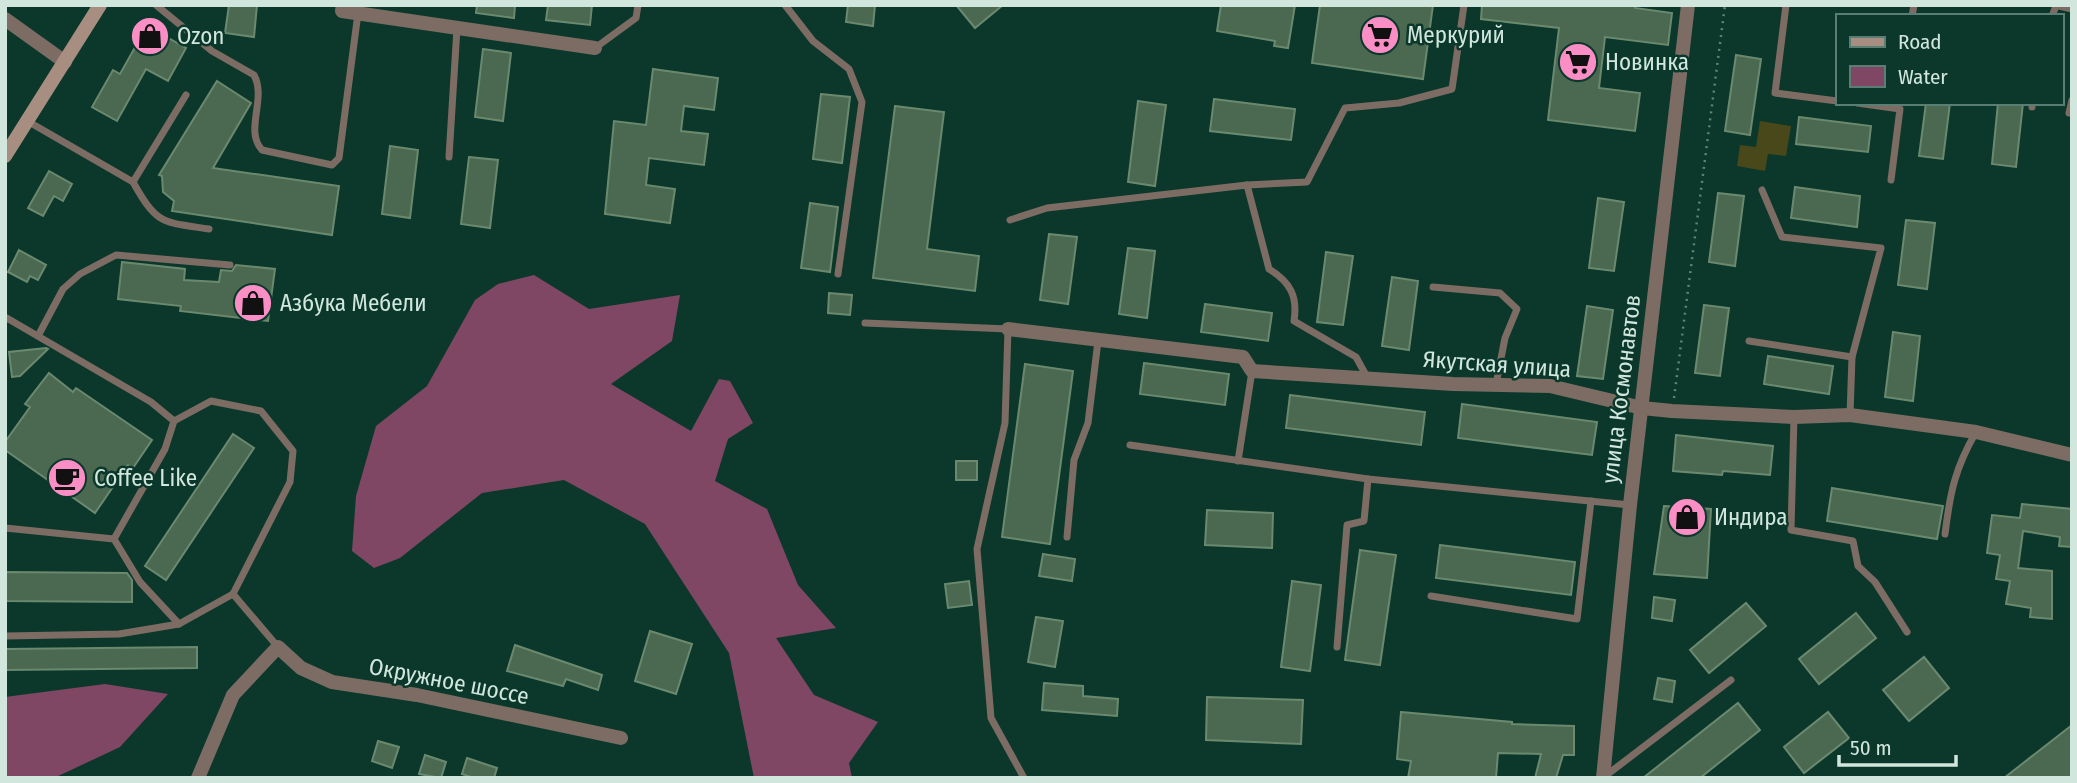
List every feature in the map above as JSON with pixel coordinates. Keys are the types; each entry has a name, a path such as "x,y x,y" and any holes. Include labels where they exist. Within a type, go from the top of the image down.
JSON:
{"main road":[{"path":"5,156 29,122 100,5"}],"street":[{"path":"342,5 342,11 595,48"},
{"name":"улица Космонавтов","path":"1603,778 1630,505 1688,5"},
{"path":"5,19 65,62"},
{"name":"Якутская улица","path":"1008,329 1243,357 1252,371 1550,386 1642,408 1672,411 1794,417 1850,415 1976,432 2072,454"},
{"path":"198,778 233,695 278,647"},
{"name":"Окружное шоссе","path":"278,647 301,668 332,682 417,695 621,738"}],"lane":[{"path":"156,5 212,51 254,75 260,94 254,134 262,150 332,165 339,158 358,13"},
{"path":"595,48 636,18 638,5"},
{"path":"785,5 813,41 849,69 862,102 838,274"},
{"path":"1010,220 1047,208 1247,185 1307,182 1345,108 1399,103 1452,89 1464,5"},
{"path":"1786,5 1775,93 1836,101"},
{"path":"2056,6 2072,9"},
{"path":"449,157 457,28"},
{"path":"133,182 186,95"},
{"path":"2070,113 2072,100"},
{"path":"1891,180 1901,106"},
{"path":"29,122 133,182 148,208 163,222 209,229"},
{"path":"1247,185 1269,269 1286,279 1297,302 1294,321 1356,358 1367,377"},
{"path":"1762,190 1782,237 1881,248 1852,357 1850,415"},
{"path":"37,336 63,289 80,274 116,255 230,265"},
{"path":"1433,287 1500,293 1517,309 1505,338 1496,385"},
{"path":"5,317 151,402 174,421"},
{"path":"865,323 1008,329 1005,423 977,550 991,718 1024,778"},
{"path":"1067,537 1074,460 1088,423 1098,341"},
{"path":"1749,341 1852,357"},
{"path":"1238,461 1252,371"},
{"path":"5,636 119,634 179,624 233,594 290,482 293,452 261,411 211,401 174,421 166,449 114,539"},
{"path":"1794,417 1791,530 1853,541 1858,566 1875,582 1907,632"},
{"path":"1945,534 1950,488 1961,457 1976,432"},
{"path":"1130,445 1368,479 1630,505"},
{"path":"1337,647 1347,525 1364,521 1368,479"},
{"path":"1431,596 1577,618 1591,501"},
{"path":"5,528 114,539"},
{"path":"114,539 140,582 179,624"},
{"name":"Окружное шоссе","path":"233,594 278,647"},
{"path":"1603,778 1731,680"}],"path":[{"path":"1672,411 1725,5"}],"shaded area":[{"path":"1760,121 1791,126 1786,156 1768,154 1765,171 1737,166 1740,145 1756,147"}],"water":[{"path":"534,275 589,309 680,295 672,341 611,384 691,431 719,379 730,381 753,423 728,439 715,481 767,509 798,585 836,628 776,638 814,695 878,722 849,763 852,778 754,778 729,653 645,524 564,480 482,493 400,558 374,568 352,551 356,496 376,426 427,386 475,300 498,284"},
{"path":"105,684 168,694 120,747 54,778 5,778 5,697"}],"building":[{"path":"229,5 257,5 254,37 225,33"},
{"path":"477,5 515,5 514,18 476,13"},
{"path":"548,5 592,5 590,25 546,20"},
{"path":"848,5 875,5 873,26 846,22"},
{"path":"956,5 1003,5 975,28"},
{"path":"1221,5 1295,5 1288,48 1274,46 1275,41 1217,31"},
{"name":"Меркурий","path":"1320,5 1433,5 1423,79 1312,63"},
{"path":"1482,5 1635,5 1635,8 1672,13 1668,45 1605,37 1599,88 1640,93 1635,131 1548,120 1559,28 1481,19"},
{"path":"147,26 186,48 168,81 146,69 117,121 92,107 113,70 120,74"},
{"path":"483,49 511,53 503,121 475,117"},
{"path":"1736,55 1761,59 1750,135 1725,131"},
{"path":"653,69 718,78 714,110 684,106 681,131 708,134 704,165 649,158 646,185 675,189 670,223 605,214 614,121 646,125"},
{"path":"217,81 251,103 213,168 339,186 332,235 172,211 174,201 163,192 162,176 159,175"},
{"path":"821,94 850,97 842,163 813,159"},
{"path":"1214,99 1295,109 1291,140 1210,131"},
{"path":"1138,101 1166,105 1155,186 1128,182"},
{"path":"1926,105 1950,105 1943,159 1919,156"},
{"path":"1998,105 2023,105 2016,167 1992,164"},
{"path":"895,106 944,112 927,249 979,256 975,291 873,278"},
{"path":"1799,117 1871,126 1868,152 1796,144"},
{"path":"390,146 418,150 410,218 382,214"},
{"path":"469,157 498,160 490,228 461,224"},
{"path":"49,171 72,184 63,201 54,196 43,216 28,208"},
{"path":"1795,187 1860,196 1857,227 1791,218"},
{"path":"1718,193 1744,196 1735,266 1709,262"},
{"path":"1598,198 1624,202 1614,271 1589,268"},
{"path":"810,203 838,207 830,272 801,268"},
{"path":"1906,220 1935,223 1927,289 1898,285"},
{"path":"1049,234 1077,237 1068,304 1040,300"},
{"path":"1128,248 1155,251 1147,318 1119,314"},
{"path":"19,250 46,265 38,280 30,276 27,282 8,272"},
{"path":"1326,252 1353,256 1343,325 1317,322"},
{"path":"122,262 185,269 184,280 219,282 221,270 232,271 236,265 275,269 268,321 180,311 181,306 118,299"},
{"path":"1392,277 1418,281 1409,350 1382,346"},
{"path":"829,293 852,295 850,315 828,313"},
{"path":"1205,304 1272,313 1268,341 1201,332"},
{"path":"1704,305 1729,308 1720,376 1695,373"},
{"path":"1587,306 1613,310 1603,379 1577,376"},
{"path":"1893,332 1920,336 1913,401 1885,397"},
{"path":"48,349 20,376 12,377 9,352"},
{"path":"1768,356 1833,366 1829,394 1764,384"},
{"path":"1144,363 1229,374 1225,405 1140,394"},
{"path":"1025,364 1073,371 1050,544 1002,537"},
{"path":"49,373 73,392 76,388 152,440 133,468 128,465 95,513 5,450 5,442 30,407 25,404"},
{"path":"1290,395 1425,412 1421,445 1286,428"},
{"path":"1462,404 1597,422 1592,455 1458,438"},
{"path":"233,434 254,448 166,580 145,566"},
{"path":"1676,435 1773,446 1770,475 1673,471"},
{"path":"956,461 977,461 977,480 956,480"},
{"path":"1832,488 1943,506 1937,539 1827,521"},
{"path":"2022,504 2072,509 2072,547 2059,546 2060,537 2023,531 2018,568 2052,571 2052,619 2030,617 2031,608 2006,604 2010,581 1996,579 2000,555 1987,553 1992,515 2020,518"},
{"path":"1664,506 1711,509 1707,578 1654,574"},
{"path":"1207,510 1273,513 1272,548 1205,545"},
{"path":"1440,545 1575,562 1571,595 1436,578"},
{"path":"1360,550 1396,555 1380,665 1345,660"},
{"path":"1043,554 1075,559 1072,581 1039,576"},
{"path":"5,572 127,573 132,580 132,602 5,601"},
{"path":"969,581 972,605 948,608 945,584"},
{"path":"1292,581 1321,585 1310,671 1281,667"},
{"path":"1654,597 1675,600 1672,621 1652,618"},
{"path":"1746,603 1766,626 1709,673 1690,650"},
{"path":"1856,613 1876,638 1819,684 1799,659"},
{"path":"1036,617 1063,621 1055,667 1028,662"},
{"path":"650,631 692,644 676,694 635,681"},
{"path":"515,645 602,675 598,690 566,679 563,686 507,671"},
{"path":"197,647 197,668 5,670 5,649"},
{"path":"1924,657 1949,688 1909,721 1883,690"},
{"path":"1658,678 1675,681 1672,702 1654,699"},
{"path":"1044,683 1083,686 1083,696 1118,699 1117,716 1042,710"},
{"path":"1207,697 1303,700 1301,744 1206,740"},
{"path":"1738,703 1760,730 1700,778 1643,778"},
{"path":"1401,712 1512,724 1574,726 1574,755 1563,755 1556,778 1535,778 1541,754 1498,753 1496,778 1408,778 1411,761 1397,759"},
{"path":"1828,712 1849,738 1804,773 1784,747"},
{"path":"2072,725 2072,778 2004,778"},
{"path":"378,741 399,747 392,768 372,761"},
{"path":"425,755 446,762 441,778 419,774"},
{"path":"467,758 497,768 494,778 474,778 462,774"}],"place":[{"name":"Меркурий","path":"1380,35"},
{"name":"Ozon","path":"150,36"},
{"name":"Новинка","path":"1578,62"},
{"name":"Азбука Мебели","path":"253,303"},
{"name":"Coffee Like","path":"67,478"},
{"name":"Индира","path":"1687,517"}]}
